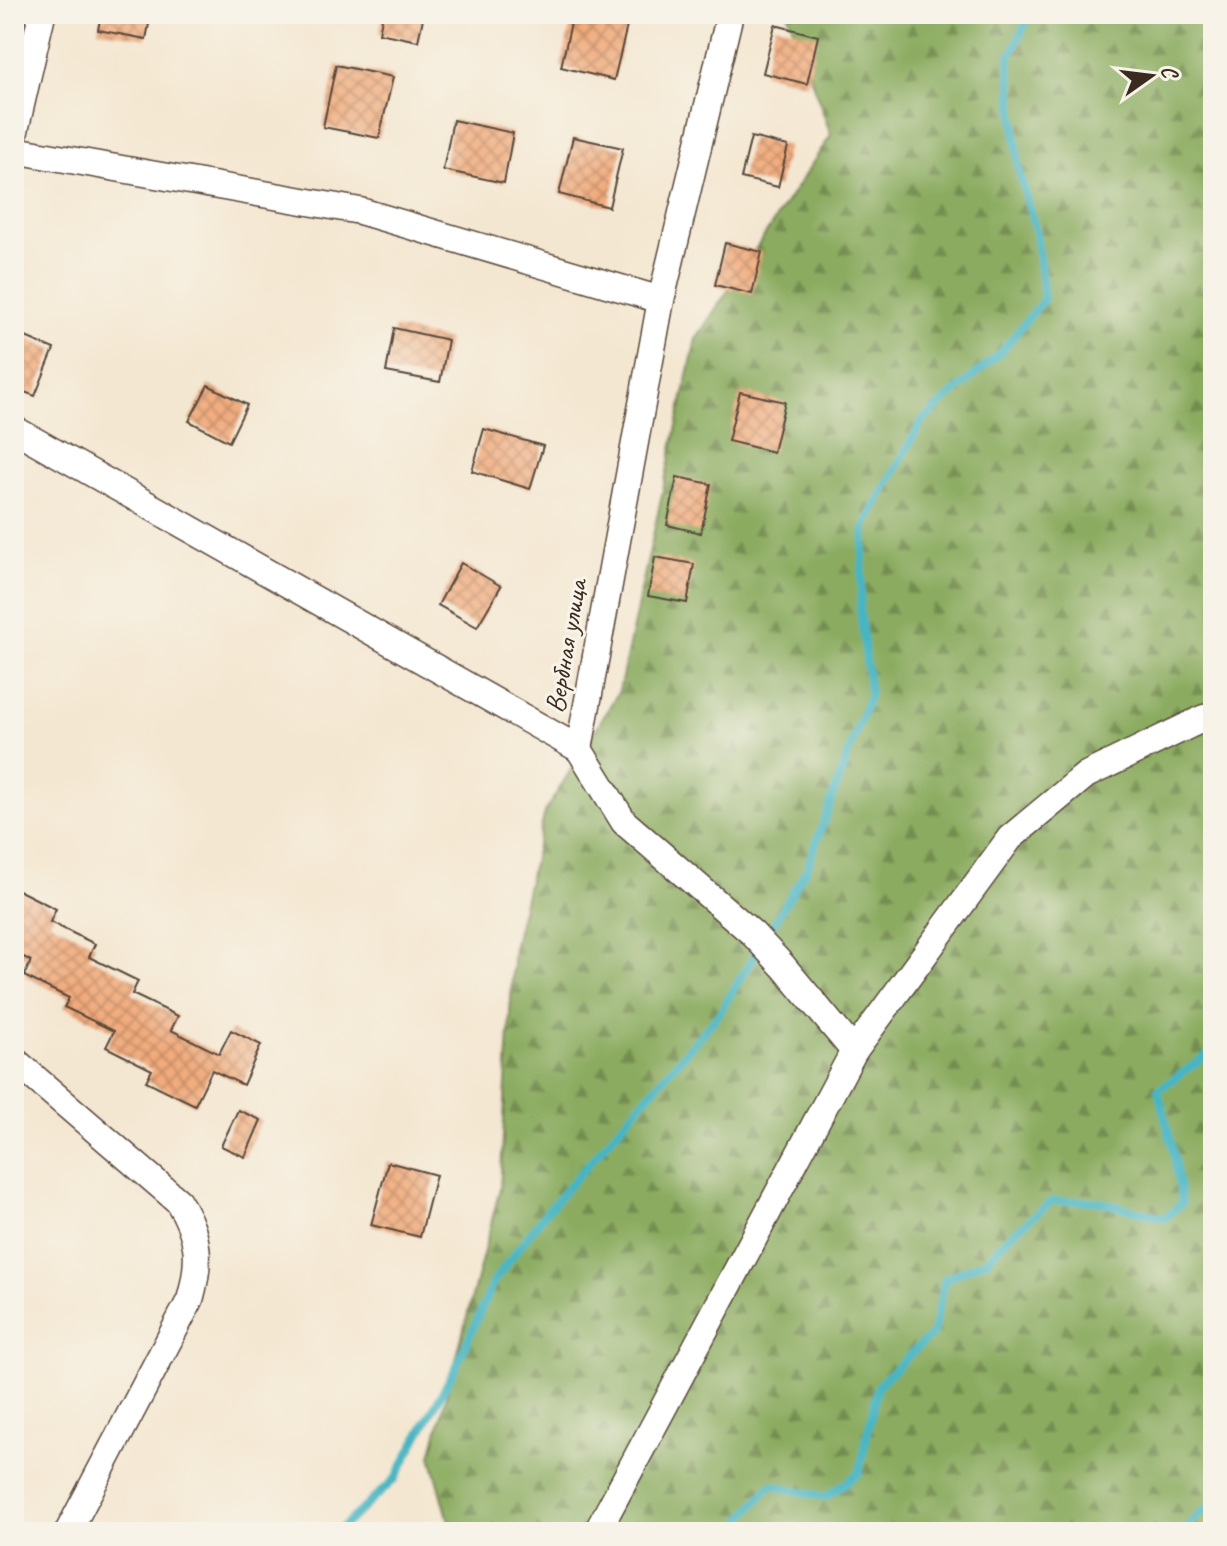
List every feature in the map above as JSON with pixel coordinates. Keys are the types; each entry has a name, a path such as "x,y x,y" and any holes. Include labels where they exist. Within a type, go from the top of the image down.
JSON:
{"street":[{"path":"14,135 42,14"},
{"name":"Вербная улица","path":"14,429 579,749 661,300 730,14"},
{"path":"14,150 360,211 661,300"},
{"path":"597,1532 854,1051 1010,838 1086,775 1204,718 1213,717"},
{"path":"579,749 624,822 752,933 854,1051"},
{"path":"14,1060 178,1201 188,1217 197,1244 197,1273 190,1300 68,1532"}],"green space":[{"path":"788,14 1213,14 1213,1532 1041,1532 1030,1528 1027,1532 452,1532 431,1456 500,1189 514,944 545,812 619,691 696,339 831,135"}],"building":[{"path":"101,14 151,14 146,39 98,30"},
{"path":"383,14 424,14 418,41 379,33"},
{"path":"573,14 627,26 614,80 561,67"},
{"path":"775,25 818,36 807,84 763,73"},
{"path":"336,65 393,77 379,138 323,127"},
{"path":"453,120 513,133 504,183 443,170"},
{"path":"573,137 623,148 609,207 559,194"},
{"path":"751,137 788,146 778,187 741,178"},
{"path":"725,243 762,252 752,294 715,285"},
{"path":"394,328 448,340 440,382 386,372"},
{"path":"16,333 54,349 35,396 14,388"},
{"path":"208,385 247,405 229,442 189,421"},
{"path":"740,392 785,402 773,452 728,441"},
{"path":"484,429 543,446 530,489 472,471"},
{"path":"677,477 711,484 701,533 667,525"},
{"path":"655,557 694,564 687,603 648,596"},
{"path":"461,563 501,586 477,627 438,605"},
{"path":"14,888 56,909 50,922 95,944 89,957 138,981 132,994 178,1016 171,1030 219,1054 231,1030 261,1045 243,1085 212,1070 195,1105 146,1081 152,1070 106,1047 114,1031 64,1007 69,998 24,976 31,961 14,952"},
{"path":"238,1110 261,1120 245,1157 221,1146"},
{"path":"388,1162 436,1175 420,1237 371,1225"}],"waterway":[{"path":"337,1532 395,1479 456,1367 494,1281 543,1216 719,1014 807,868 870,694 860,609 865,526 922,421 1001,352 1044,299 1036,232 1019,171 1009,59 1030,14"},
{"path":"740,1532 743,1518 771,1485 826,1497 859,1473 878,1385 933,1333 945,1279 987,1260 1007,1238 1052,1201 1096,1201 1165,1218 1182,1203 1173,1149 1158,1090 1213,1051"},
{"path":"1175,1532 1187,1527 1213,1506"}]}
